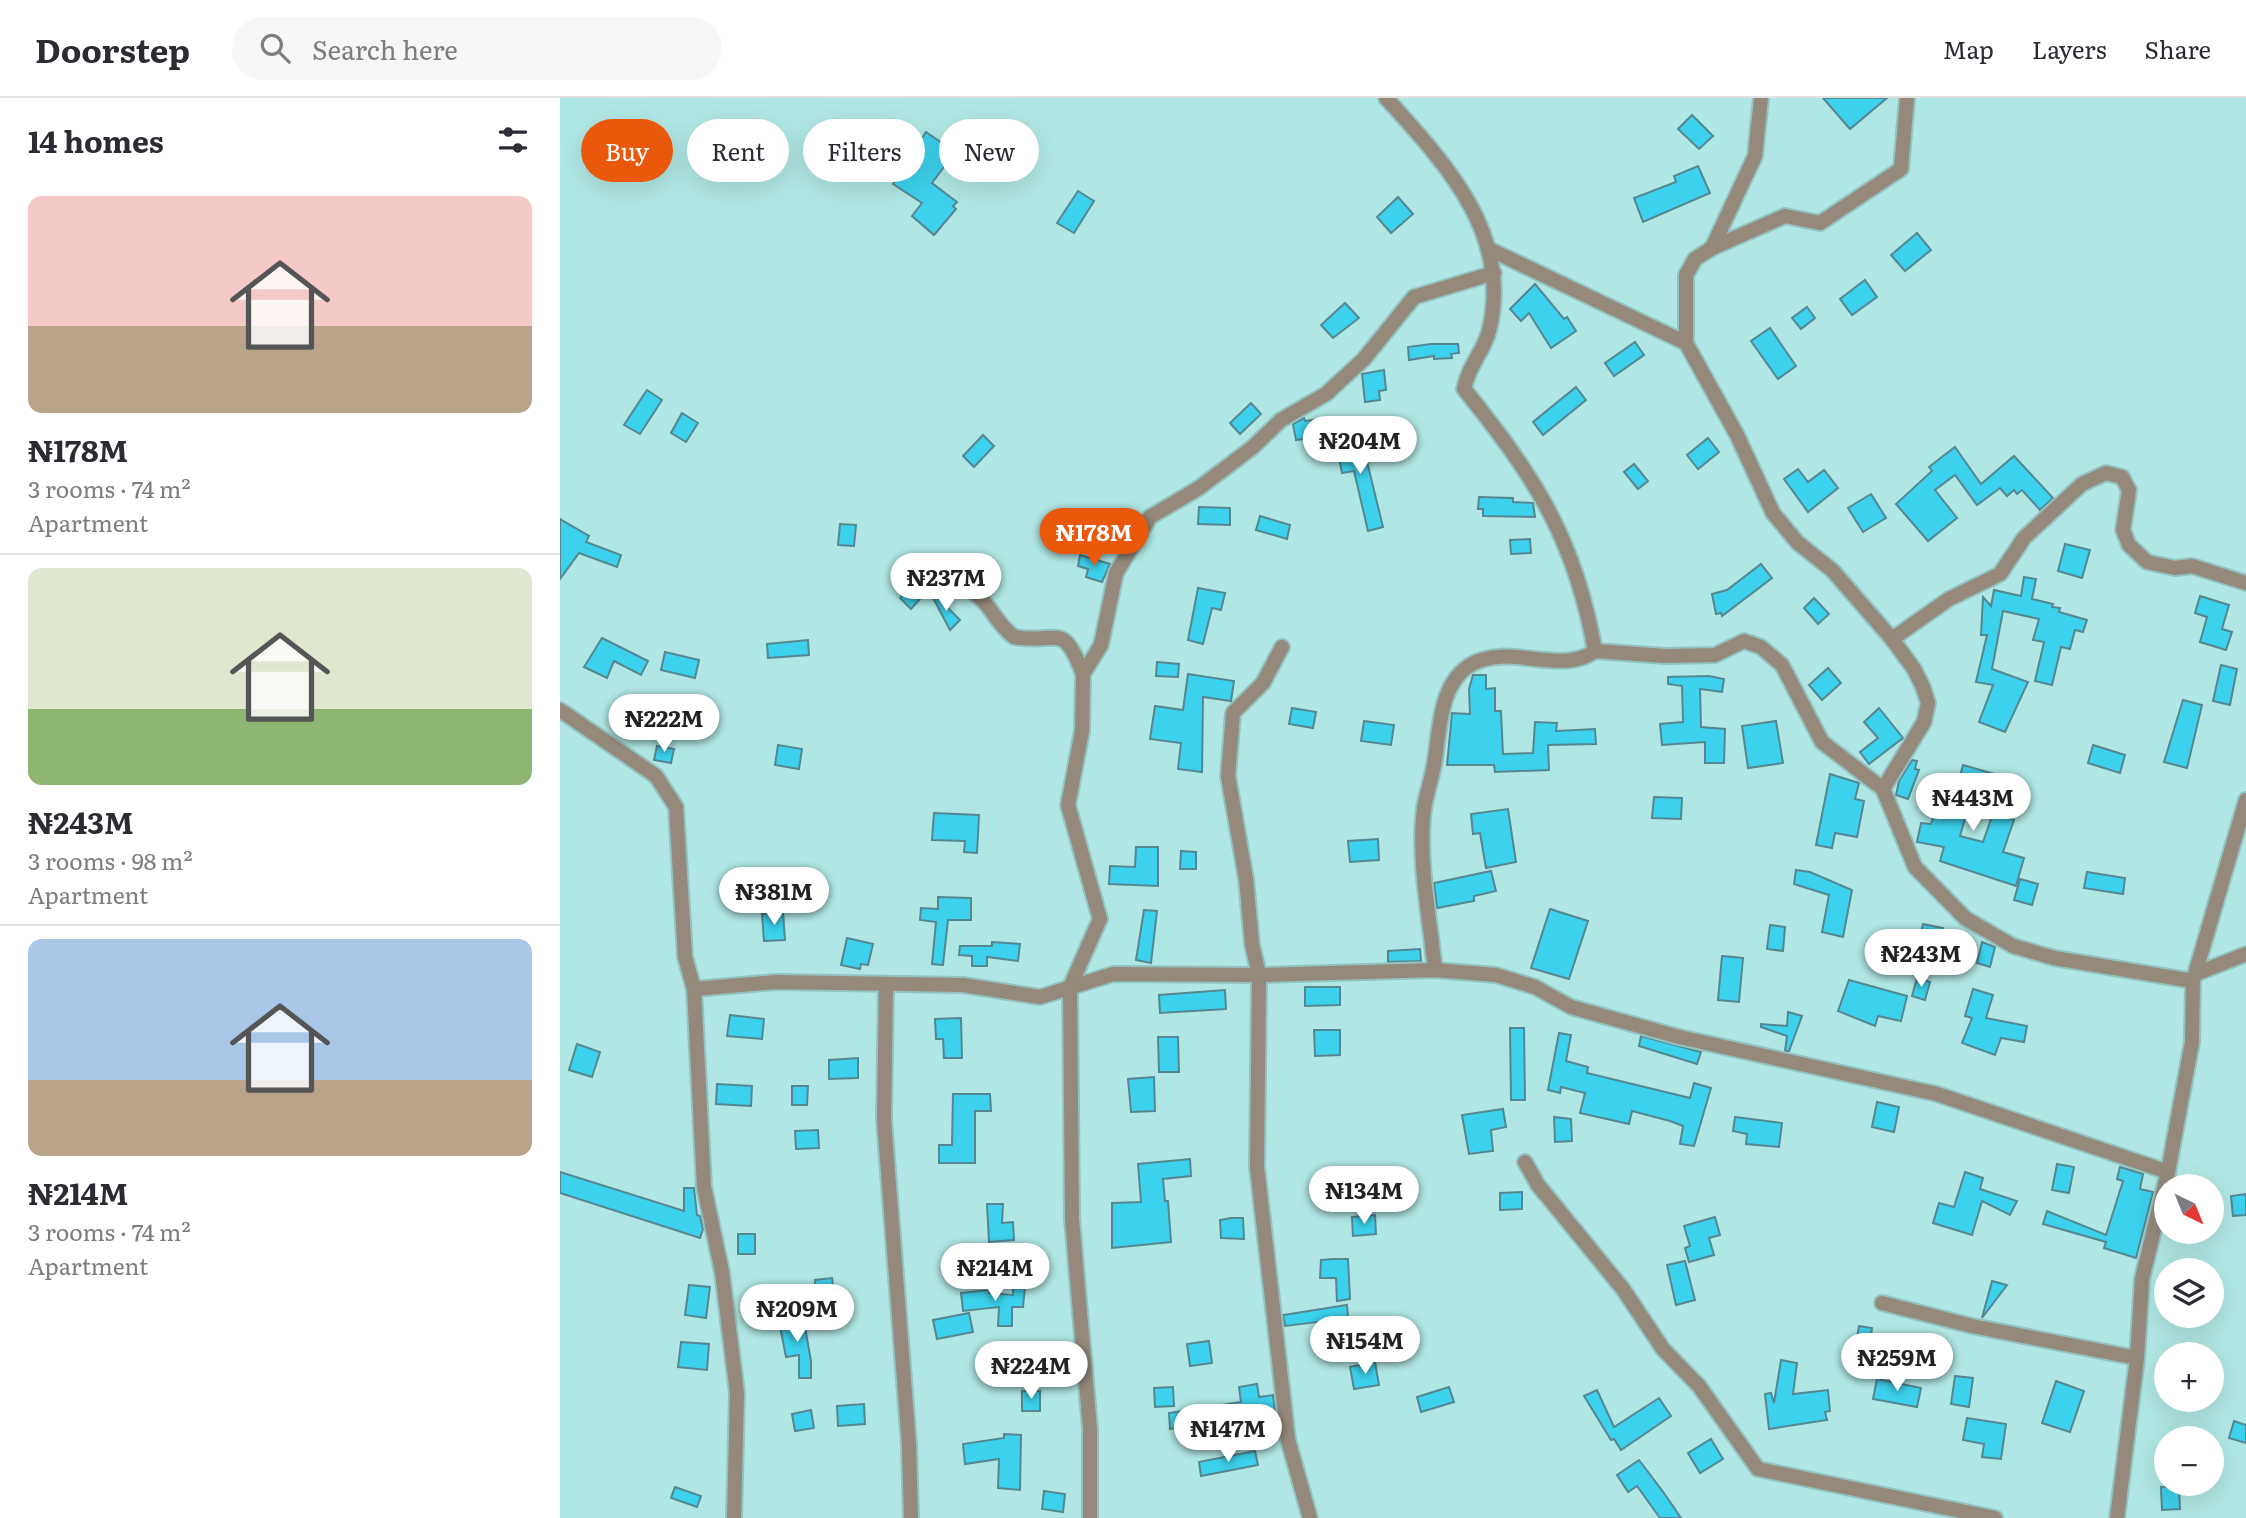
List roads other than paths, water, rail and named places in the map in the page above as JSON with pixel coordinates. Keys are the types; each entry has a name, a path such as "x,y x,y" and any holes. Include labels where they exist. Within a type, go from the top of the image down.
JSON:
{"street":[{"path":"1386,98 1440,158 1483,230 1491,250 1494,273 1489,330 1468,369 1464,389 1537,486 1564,536 1587,606 1595,651"},
{"path":"1712,248 1755,156 1761,98"},
{"path":"1883,789 1924,723 1928,703 1914,669 1892,639 1833,571 1797,542 1773,513 1737,435 1686,343 1686,275 1695,259 1712,248 1785,216 1820,223 1901,169 1907,98"},
{"path":"1491,250 1686,343"},
{"path":"1083,674 1101,645 1116,573 1150,517 1199,488 1253,447 1281,419 1326,394 1364,359 1413,297 1494,273"},
{"path":"1892,639 1950,599 2000,574 2024,538 2082,484 2106,472 2122,477 2129,490 2123,530 2129,545 2147,562 2175,568 2192,566 2246,583"},
{"path":"965,587 983,597 1001,627 1014,637 1056,636 1065,640 1074,651 1083,674 1082,731 1068,805 1100,919 1070,987 1072,1219 1090,1429 1090,1518"},
{"path":"1435,970 1423,853 1423,815 1443,704 1456,679 1472,663 1522,656 1583,660 1595,651 1665,656 1715,655 1744,641 1761,647 1782,665 1822,743 1883,789 1916,867 1965,918 2013,946 2054,958 2196,977 2246,954"},
{"path":"1283,647 1263,683 1233,713 1228,776 1246,879 1251,944 1259,975 1257,1167 1287,1440 1310,1518"},
{"path":"560,709 656,776 676,807 685,957 694,989 704,1187 722,1272 737,1393 734,1518"},
{"path":"2117,1518 2137,1358 2142,1279 2168,1172 2192,1042 2196,977 2246,800"},
{"path":"694,989 776,982 963,985 1040,997 1113,974 1259,975 1435,970 1515,979 1571,1007 1665,1033 1937,1094 2168,1172"},
{"path":"886,984 884,1120 909,1445 911,1518"},
{"path":"1525,1162 1538,1185 1623,1289 1663,1349 1699,1387 1758,1469 1995,1518"},
{"path":"1882,1303 1972,1326 2137,1358"}]}
